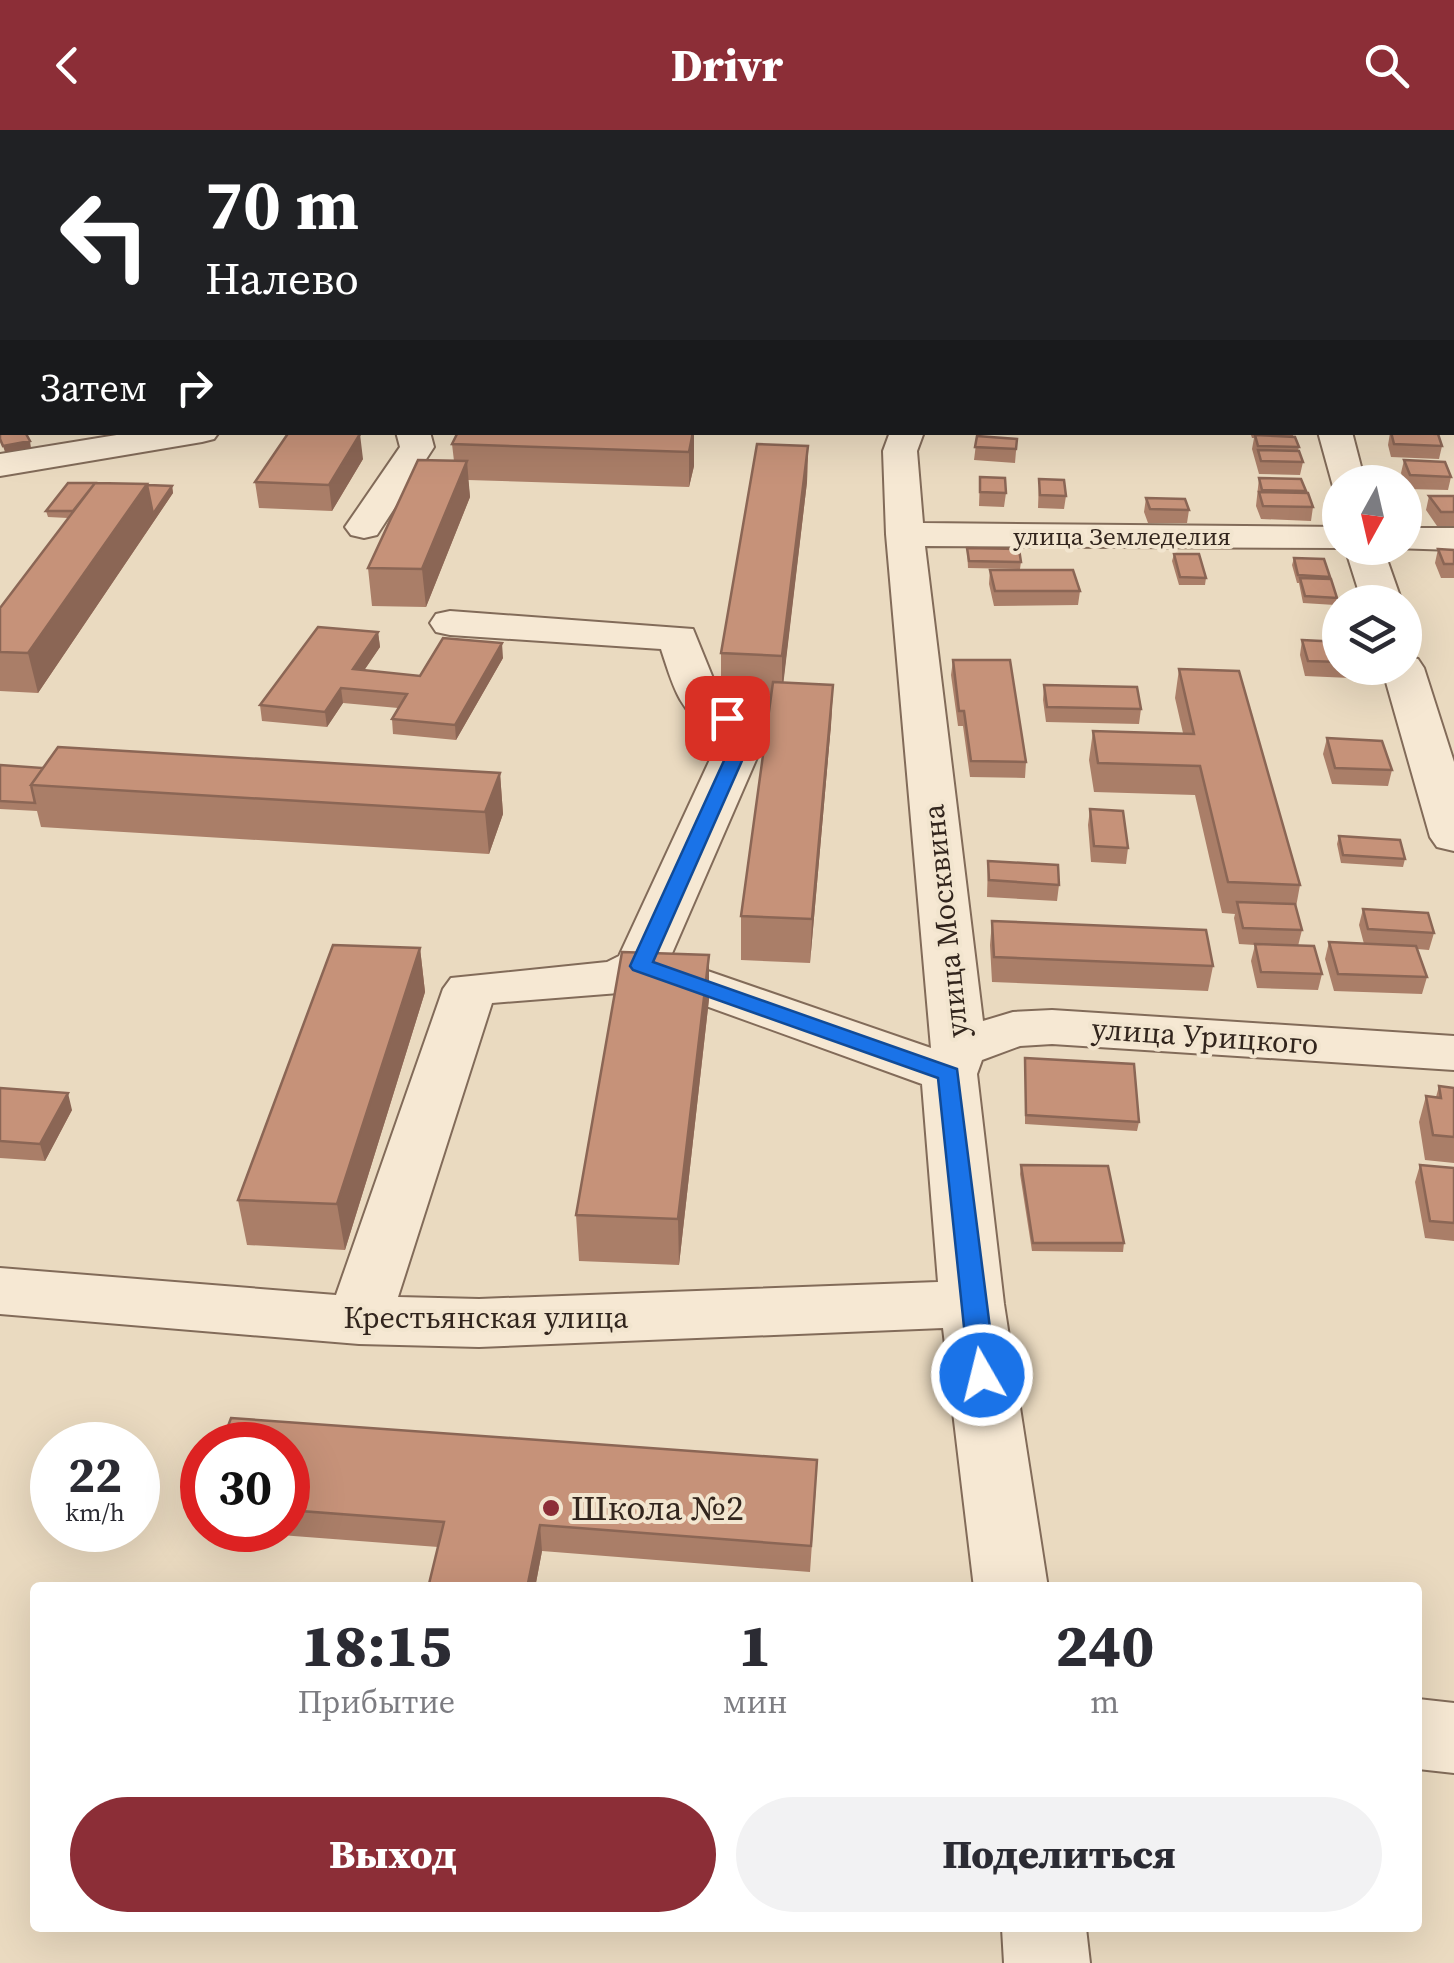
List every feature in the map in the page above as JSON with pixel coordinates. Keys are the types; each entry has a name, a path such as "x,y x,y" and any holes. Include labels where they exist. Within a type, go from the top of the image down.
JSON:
{"street":[{"path":"0,465 184,435"},
{"path":"364,527 416,448 414,435"},
{"name":"улица Москвина","path":"906,435 900,451 905,534 954,1061 972,1304 1010,1582"},
{"path":"1336,435 1343,465"},
{"name":"улица Земледелия","path":"905,534 1322,538"},
{"path":"1422,539 1454,539"},
{"path":"359,1320 470,989 619,977 641,966 736,754 735,734 727,718 704,705 678,638 450,623"},
{"path":"1414,685 1437,720 1454,837"},
{"path":"641,966 954,1061"},
{"name":"улица Урицкого","path":"954,1061 1013,1029 1052,1026 1454,1052"},
{"name":"Крестьянская улица","path":"0,1292 359,1320 479,1324 972,1304"},
{"path":"1422,1734 1454,1738"},
{"path":"1044,1932 1047,1963"}],"building":[{"path":"0,435 27,435 30,441 3,446"},
{"path":"287,435 359,435 329,485 255,482"},
{"path":"456,435 692,435 689,452 452,444"},
{"path":"1255,435 1295,437 1299,447 1258,446"},
{"path":"1392,435 1438,435 1442,446 1394,444"},
{"path":"977,436 1017,439 1016,449 975,447"},
{"path":"757,444 808,446 782,656 721,653"},
{"path":"1258,450 1299,451 1303,462 1261,461"},
{"path":"418,460 467,461 422,569 368,568"},
{"path":"1404,460 1445,462 1451,477 1422,476 1422,465 1406,465"},
{"path":"980,477 1005,478 1006,493 980,492"},
{"path":"1259,478 1301,479 1306,491 1262,490"},
{"path":"1039,479 1064,480 1066,496 1040,495"},
{"path":"68,483 95,483 73,511 46,511"},
{"path":"95,483 147,484 28,653 0,652 0,608"},
{"path":"147,485 172,486 153,514"},
{"path":"1259,492 1308,493 1313,507 1263,506"},
{"path":"1429,496 1454,496 1454,512 1441,512"},
{"path":"1146,498 1185,499 1189,510 1150,509"},
{"path":"967,548 1019,549 1021,562 969,561"},
{"path":"1438,549 1454,550 1454,564 1444,564"},
{"path":"1174,554 1199,554 1206,578 1180,577"},
{"path":"1294,558 1322,559 1330,577 1298,575"},
{"path":"990,570 1073,570 1080,591 995,591"},
{"path":"1300,578 1331,579 1333,585 1322,585 1322,597 1305,596"},
{"path":"318,627 378,632 353,669 420,676 443,638 502,643 455,725 392,719 407,694 341,688 325,712 260,705"},
{"path":"1302,640 1322,641 1322,661 1308,661"},
{"path":"953,660 1010,660 1026,762 971,761 964,711 959,711"},
{"path":"1179,669 1239,671 1300,885 1228,882 1200,766 1098,763 1093,731 1194,734"},
{"path":"773,682 833,685 812,919 741,916"},
{"path":"1044,685 1137,687 1141,709 1047,707"},
{"path":"1327,738 1382,741 1392,770 1335,768"},
{"path":"58,747 500,773 485,812 31,785"},
{"path":"0,765 43,768 31,785 35,803 0,801"},
{"path":"1090,809 1123,811 1128,848 1094,846"},
{"path":"1339,836 1400,840 1405,859 1343,855"},
{"path":"988,861 1058,865 1059,885 989,880"},
{"path":"1237,902 1295,904 1302,930 1243,928"},
{"path":"1363,909 1428,913 1434,933 1368,929"},
{"path":"992,921 1206,930 1213,966 994,957"},
{"path":"1329,942 1416,946 1427,977 1338,974"},
{"path":"1255,944 1314,946 1322,974 1261,972"},
{"path":"333,945 420,948 337,1204 238,1200"},
{"path":"622,952 709,955 678,1219 576,1215"},
{"path":"1025,1058 1134,1064 1139,1122 1026,1115"},
{"path":"1439,1086 1454,1088 1454,1137 1433,1135 1426,1096 1441,1098"},
{"path":"0,1088 68,1093 40,1144 0,1141"},
{"path":"1021,1165 1108,1166 1124,1243 1033,1243"},
{"path":"1420,1165 1454,1168 1454,1223 1430,1221"},
{"name":"Школа №2","path":"231,1418 287,1422 230,1422"},
{"name":"Школа №2","path":"310,1424 817,1460 811,1546 540,1525 528,1582 429,1582 444,1522 310,1512"}],"place":[{"name":"Школа №2","path":"551,1508"}],"route":[{"path":"727,718 735,734 736,754 641,966 949,1074 982,1375"}]}
